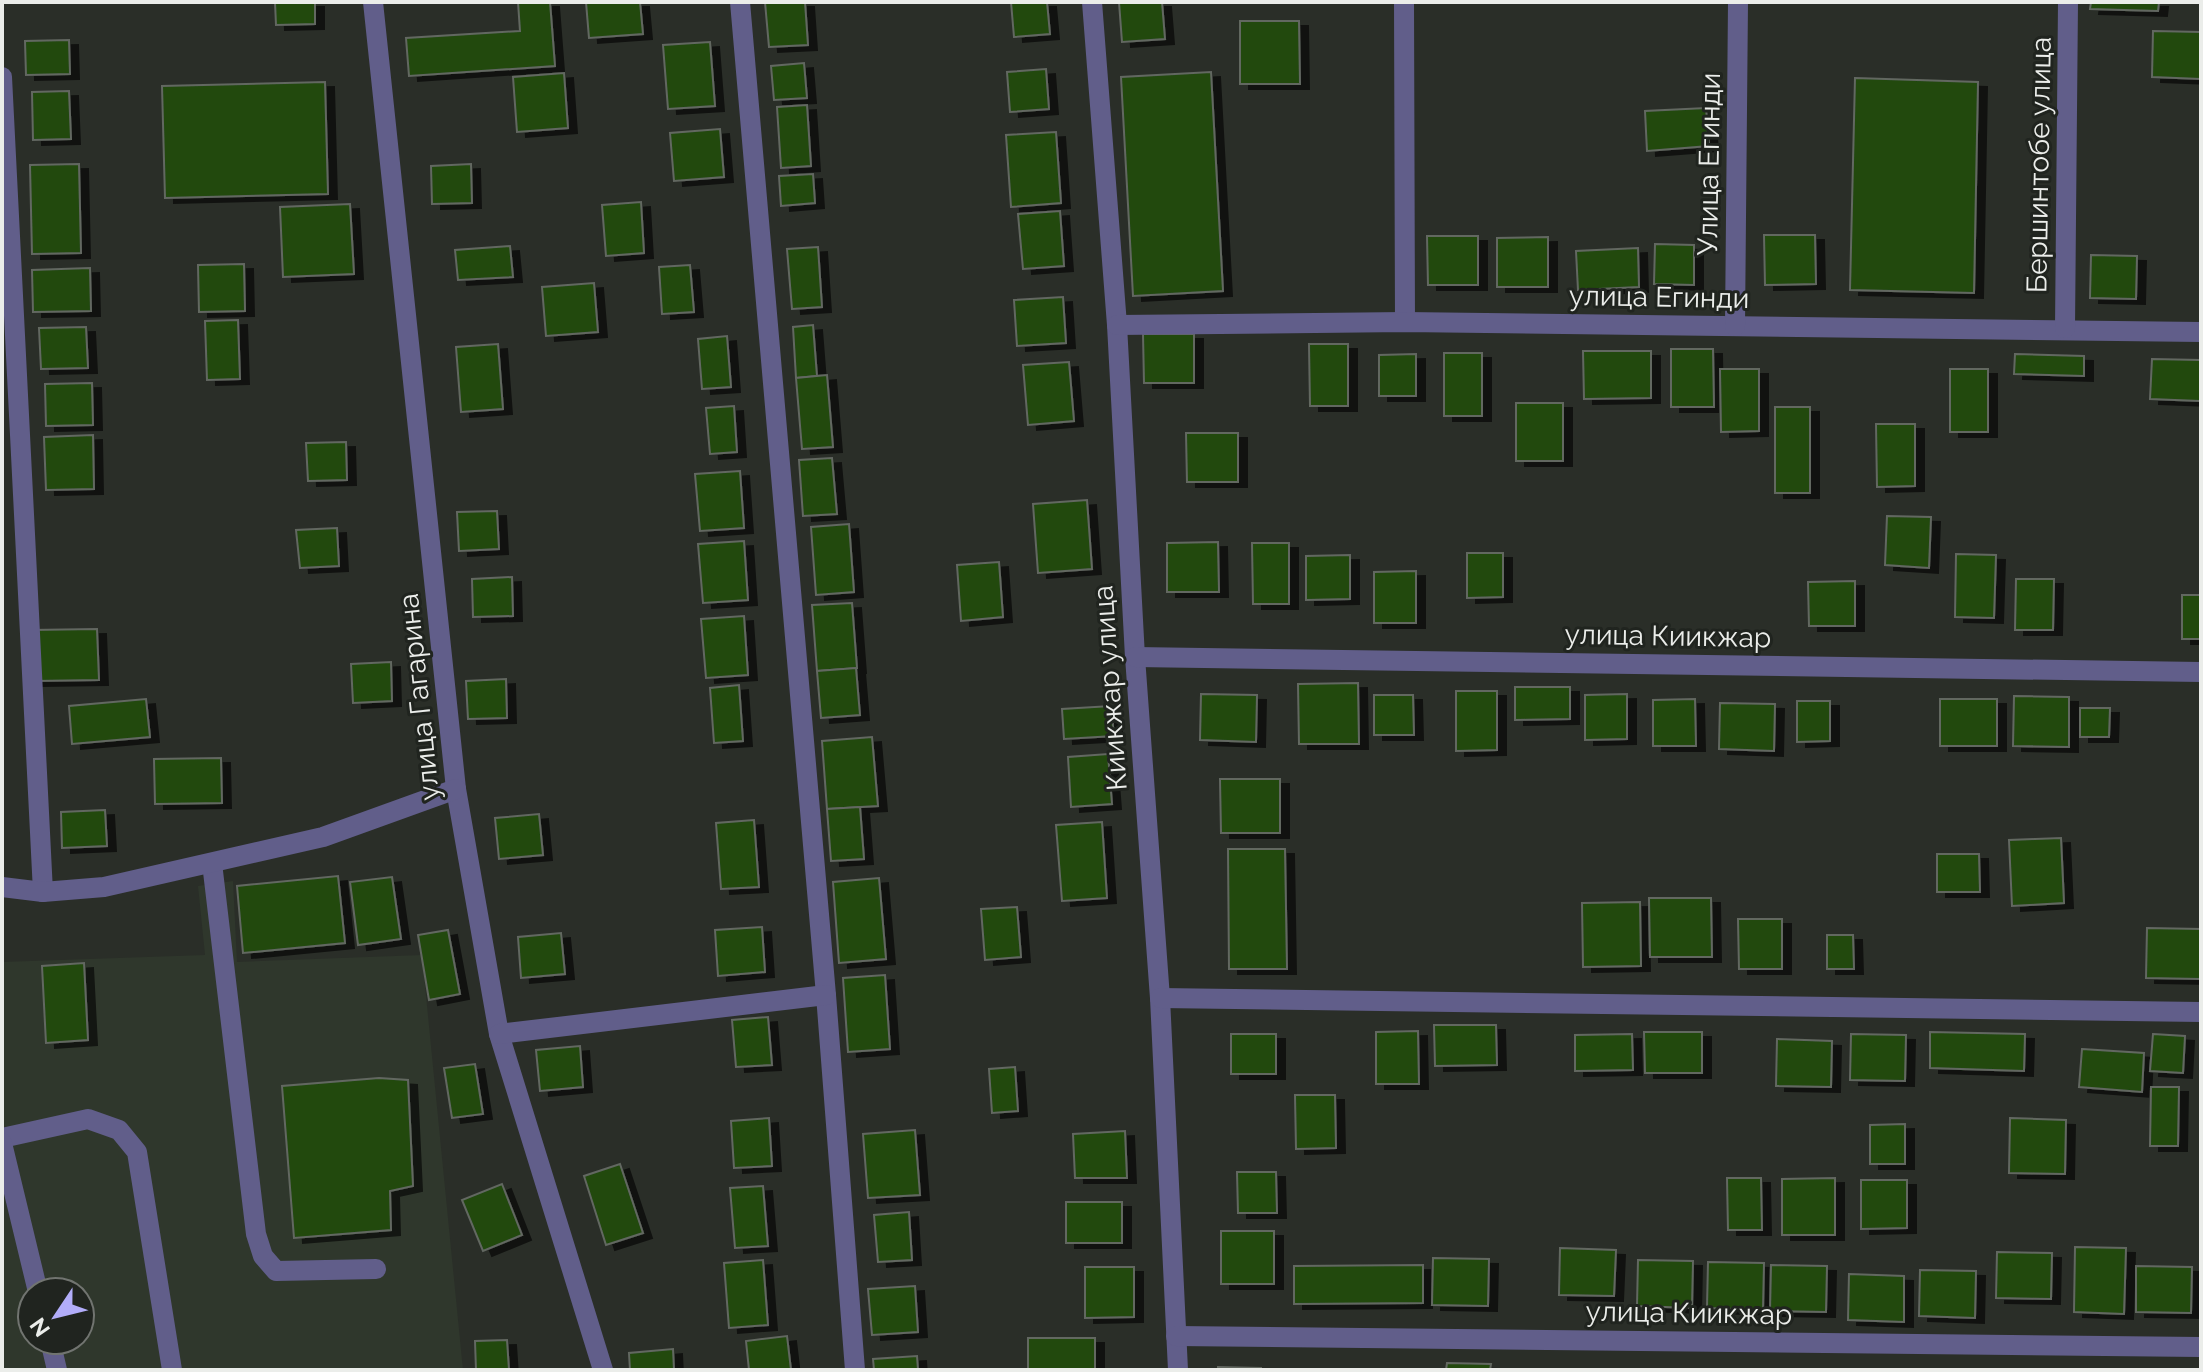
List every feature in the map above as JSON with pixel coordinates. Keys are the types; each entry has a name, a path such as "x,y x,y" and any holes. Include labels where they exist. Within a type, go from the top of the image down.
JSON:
{"street":[{"name":"улица Гагарина","path":"373,2 456,789 499,1034 603,1370"},
{"path":"740,2 826,995 855,1370"},
{"name":"Киикжар улица","path":"1092,2 1117,325 1135,657 1160,998 1178,1370"},
{"path":"1404,2 1405,322"},
{"name":"Улица Егинди","path":"1735,326 1738,2"},
{"name":"Бершинтобе улица","path":"2065,328 2068,2"},
{"path":"2,77 43,892"},
{"name":"улица Егинди","path":"1117,325 1405,322 2201,332"},
{"name":"улица Киикжар","path":"1135,657 2201,672"},
{"path":"2,887 43,892 104,887 323,837 456,789"},
{"path":"212,863 256,1234 263,1256 276,1271 376,1269"},
{"path":"499,1034 826,995"},
{"path":"1160,998 2201,1012"},
{"path":"34,1276 2,1141 88,1119 119,1130 137,1152 172,1370"},
{"name":"улица Киикжар","path":"1176,1336 2201,1347"}],"shaded area":[{"path":"233,881 237,962 422,955 463,1370 2,1370 2,962 205,955 198,886"}],"building":[{"path":"275,2 315,2 315,24 276,25"},
{"path":"518,2 550,2 555,66 409,76 406,38 520,31"},
{"path":"586,2 640,2 643,34 589,38"},
{"path":"765,2 805,2 808,45 769,47"},
{"path":"1011,2 1047,2 1050,34 1014,37"},
{"path":"1119,2 1162,2 1165,39 1122,42"},
{"path":"2091,2 2159,2 2158,11 2090,9"},
{"path":"1240,21 1299,21 1300,84 1240,84"},
{"path":"2153,31 2201,32 2201,79 2152,77"},
{"path":"69,40 70,74 26,75 25,41"},
{"path":"710,42 715,106 668,109 663,45"},
{"path":"804,63 807,98 774,100 771,66"},
{"path":"1046,69 1049,109 1010,112 1007,72"},
{"path":"1211,72 1223,291 1133,296 1121,77"},
{"path":"564,73 568,128 517,132 513,77"},
{"path":"1855,78 1978,82 1974,293 1850,290"},
{"path":"325,82 328,194 165,198 162,86"},
{"path":"69,91 71,139 33,140 32,92"},
{"path":"807,105 811,166 781,168 777,107"},
{"path":"1706,108 1709,146 1647,151 1645,111"},
{"path":"720,129 724,177 674,181 670,133"},
{"path":"1056,132 1061,203 1011,207 1006,135"},
{"path":"79,164 81,253 32,254 30,165"},
{"path":"471,164 472,203 432,204 431,166"},
{"path":"813,174 815,203 781,206 779,176"},
{"path":"641,202 644,253 606,256 602,205"},
{"path":"350,204 354,274 283,277 280,207"},
{"path":"1060,211 1064,266 1023,269 1018,214"},
{"path":"1764,235 1815,235 1816,284 1765,285"},
{"path":"1427,236 1478,236 1478,285 1428,285"},
{"path":"1548,237 1548,287 1497,287 1497,238"},
{"path":"1655,244 1694,245 1694,285 1654,284"},
{"path":"510,246 513,277 458,280 455,250"},
{"path":"818,247 822,307 792,309 787,249"},
{"path":"1638,248 1639,287 1578,290 1576,251"},
{"path":"2091,255 2137,256 2136,299 2090,298"},
{"path":"244,264 245,311 199,312 198,265"},
{"path":"690,265 694,312 662,314 659,267"},
{"path":"90,268 91,311 33,312 32,270"},
{"path":"594,283 598,332 546,336 542,287"},
{"path":"1063,297 1066,343 1017,346 1014,300"},
{"path":"238,320 240,379 207,380 205,321"},
{"path":"813,325 817,376 796,378 793,327"},
{"path":"86,327 88,368 41,369 39,328"},
{"path":"1143,334 1194,334 1194,383 1144,383"},
{"path":"727,336 731,387 702,389 698,339"},
{"path":"498,344 503,409 461,412 456,347"},
{"path":"1309,344 1348,344 1348,406 1310,406"},
{"path":"1671,349 1713,349 1714,407 1671,407"},
{"path":"1583,351 1651,351 1651,398 1584,399"},
{"path":"1444,353 1482,353 1482,416 1444,416"},
{"path":"1416,354 1416,396 1379,396 1379,355"},
{"path":"2015,354 2084,356 2084,376 2014,374"},
{"path":"2152,359 2200,360 2200,401 2150,399"},
{"path":"1069,362 1074,421 1028,425 1023,365"},
{"path":"1720,369 1759,369 1759,431 1721,432"},
{"path":"1950,369 1988,369 1988,432 1950,432"},
{"path":"827,375 833,447 802,449 796,378"},
{"path":"92,383 93,425 46,426 45,384"},
{"path":"1516,403 1563,403 1563,461 1516,461"},
{"path":"734,406 737,452 710,454 706,408"},
{"path":"1775,407 1810,407 1810,493 1775,493"},
{"path":"1876,424 1915,424 1915,486 1877,487"},
{"path":"1186,433 1238,433 1238,482 1187,482"},
{"path":"93,435 94,489 46,490 44,437"},
{"path":"346,442 347,480 308,481 306,443"},
{"path":"832,458 837,514 803,516 799,460"},
{"path":"740,471 744,528 700,531 695,474"},
{"path":"1087,500 1092,569 1038,573 1033,504"},
{"path":"497,511 499,549 459,551 457,512"},
{"path":"1887,516 1931,517 1929,568 1885,565"},
{"path":"849,524 854,592 816,595 811,527"},
{"path":"337,528 339,566 300,568 296,530"},
{"path":"744,541 748,600 703,603 698,544"},
{"path":"1218,542 1219,592 1167,592 1167,543"},
{"path":"1252,543 1289,543 1289,604 1253,604"},
{"path":"1467,553 1503,553 1503,597 1467,598"},
{"path":"1956,554 1996,555 1994,618 1955,617"},
{"path":"1350,555 1350,599 1306,600 1306,556"},
{"path":"999,562 1003,617 961,621 957,565"},
{"path":"1416,571 1416,623 1374,623 1374,572"},
{"path":"512,577 513,616 473,617 472,579"},
{"path":"2016,579 2054,579 2053,630 2015,630"},
{"path":"1855,581 1855,626 1809,626 1808,582"},
{"path":"2182,595 2201,595 2201,639 2182,639"},
{"path":"852,603 857,668 817,671 812,605"},
{"path":"744,616 748,675 706,678 701,619"},
{"path":"97,629 99,680 33,681 31,630"},
{"path":"391,662 392,701 353,703 351,664"},
{"path":"856,668 860,715 821,718 817,671"},
{"path":"506,679 507,718 468,719 466,681"},
{"path":"1358,683 1359,744 1299,744 1298,684"},
{"path":"739,685 743,741 714,743 710,688"},
{"path":"1515,687 1570,687 1570,719 1515,720"},
{"path":"1456,691 1497,691 1497,750 1456,751"},
{"path":"1201,694 1257,695 1256,742 1200,740"},
{"path":"1627,694 1627,739 1585,740 1585,695"},
{"path":"1374,695 1413,695 1414,735 1374,735"},
{"path":"2014,696 2069,697 2069,747 2013,746"},
{"path":"146,699 150,737 72,744 69,706"},
{"path":"1695,699 1696,746 1653,746 1653,700"},
{"path":"1940,699 1997,699 1997,746 1940,746"},
{"path":"1797,701 1830,701 1830,741 1797,742"},
{"path":"1720,703 1775,704 1774,751 1719,749"},
{"path":"1111,706 1114,736 1064,739 1062,709"},
{"path":"2080,708 2110,708 2109,737 2080,737"},
{"path":"872,737 878,806 827,809 822,741"},
{"path":"1108,754 1112,804 1071,807 1068,757"},
{"path":"221,758 222,803 155,804 154,759"},
{"path":"1220,779 1280,779 1280,833 1221,833"},
{"path":"860,807 864,859 831,861 827,809"},
{"path":"105,810 107,846 62,848 61,812"},
{"path":"539,814 543,855 499,859 495,818"},
{"path":"754,820 759,887 721,889 716,823"},
{"path":"1102,822 1107,898 1062,901 1056,825"},
{"path":"2061,838 2064,903 2012,906 2009,840"},
{"path":"1228,849 1285,849 1287,969 1229,969"},
{"path":"1937,854 1979,854 1980,892 1937,892"},
{"path":"338,876 345,943 243,953 237,886"},
{"path":"392,877 401,939 358,945 350,882"},
{"path":"879,878 886,959 839,963 833,882"},
{"path":"1649,898 1711,898 1712,957 1650,957"},
{"path":"1640,902 1641,966 1583,967 1582,903"},
{"path":"1017,907 1021,957 985,960 981,909"},
{"path":"1738,919 1782,919 1782,969 1739,969"},
{"path":"762,927 765,972 718,976 715,930"},
{"path":"2147,928 2201,929 2201,979 2146,978"},
{"path":"448,930 460,994 429,1000 418,935"},
{"path":"561,933 565,974 521,978 518,937"},
{"path":"1827,935 1853,935 1854,969 1827,969"},
{"path":"84,963 88,1040 46,1043 42,966"},
{"path":"885,975 890,1049 848,1052 843,978"},
{"path":"768,1017 772,1065 736,1067 732,1020"},
{"path":"1434,1025 1496,1025 1497,1065 1435,1066"},
{"path":"1418,1031 1419,1084 1376,1084 1376,1032"},
{"path":"1644,1032 1702,1032 1702,1073 1645,1073"},
{"path":"1930,1032 2025,1034 2024,1071 1930,1068"},
{"path":"1231,1034 1276,1034 1276,1074 1231,1074"},
{"path":"1632,1034 1633,1070 1575,1071 1575,1035"},
{"path":"1851,1034 1906,1035 1905,1081 1850,1080"},
{"path":"2153,1034 2185,1036 2183,1073 2150,1071"},
{"path":"1777,1039 1832,1041 1831,1087 1776,1086"},
{"path":"580,1046 583,1087 540,1091 536,1050"},
{"path":"2082,1049 2144,1053 2142,1092 2079,1087"},
{"path":"475,1064 483,1114 452,1118 444,1068"},
{"path":"1015,1067 1018,1111 992,1113 989,1069"},
{"path":"379,1078 408,1080 413,1186 390,1191 391,1230 294,1238 282,1086"},
{"path":"2151,1087 2179,1087 2178,1146 2150,1146"},
{"path":"1295,1095 1335,1095 1336,1148 1296,1149"},
{"path":"769,1118 772,1166 734,1168 731,1121"},
{"path":"2010,1118 2066,1120 2065,1174 2009,1173"},
{"path":"1905,1124 1905,1164 1870,1164 1870,1125"},
{"path":"915,1130 920,1195 868,1198 863,1134"},
{"path":"1125,1131 1127,1178 1075,1178 1073,1134"},
{"path":"620,1164 643,1233 606,1245 584,1176"},
{"path":"1237,1172 1276,1172 1277,1213 1238,1213"},
{"path":"1727,1178 1761,1178 1762,1230 1728,1230"},
{"path":"1835,1178 1835,1235 1782,1235 1782,1179"},
{"path":"1861,1180 1907,1180 1907,1228 1861,1229"},
{"path":"502,1184 522,1235 483,1251 462,1200"},
{"path":"763,1186 768,1246 735,1248 730,1188"},
{"path":"1066,1202 1122,1202 1122,1243 1066,1243"},
{"path":"909,1212 912,1260 878,1262 874,1215"},
{"path":"1221,1231 1274,1231 1274,1284 1221,1284"},
{"path":"2075,1247 2126,1248 2124,1314 2074,1312"},
{"path":"1560,1248 1616,1250 1614,1296 1559,1295"},
{"path":"1997,1252 2052,1253 2051,1299 1996,1298"},
{"path":"1433,1258 1489,1259 1488,1306 1432,1305"},
{"path":"763,1260 768,1325 729,1328 724,1263"},
{"path":"1638,1260 1693,1261 1692,1308 1637,1306"},
{"path":"1708,1262 1764,1263 1763,1310 1707,1308"},
{"path":"1423,1265 1423,1303 1294,1304 1294,1266"},
{"path":"1771,1265 1827,1266 1826,1312 1770,1311"},
{"path":"2136,1266 2192,1267 2191,1313 2136,1312"},
{"path":"1085,1267 1134,1267 1134,1317 1085,1318"},
{"path":"1920,1270 1976,1271 1975,1318 1919,1316"},
{"path":"1849,1274 1904,1276 1904,1322 1848,1320"},
{"path":"915,1286 918,1332 872,1335 868,1289"},
{"path":"787,1336 791,1370 749,1370 746,1341"},
{"path":"1028,1338 1095,1338 1095,1370 1028,1370"},
{"path":"507,1340 509,1370 476,1370 475,1341"},
{"path":"673,1349 674,1370 630,1370 629,1353"},
{"path":"917,1356 918,1370 874,1370 873,1359"},
{"path":"1447,1363 1491,1364 1490,1370 1446,1370"},
{"path":"1218,1367 1261,1368 1261,1370 1218,1370"}]}
